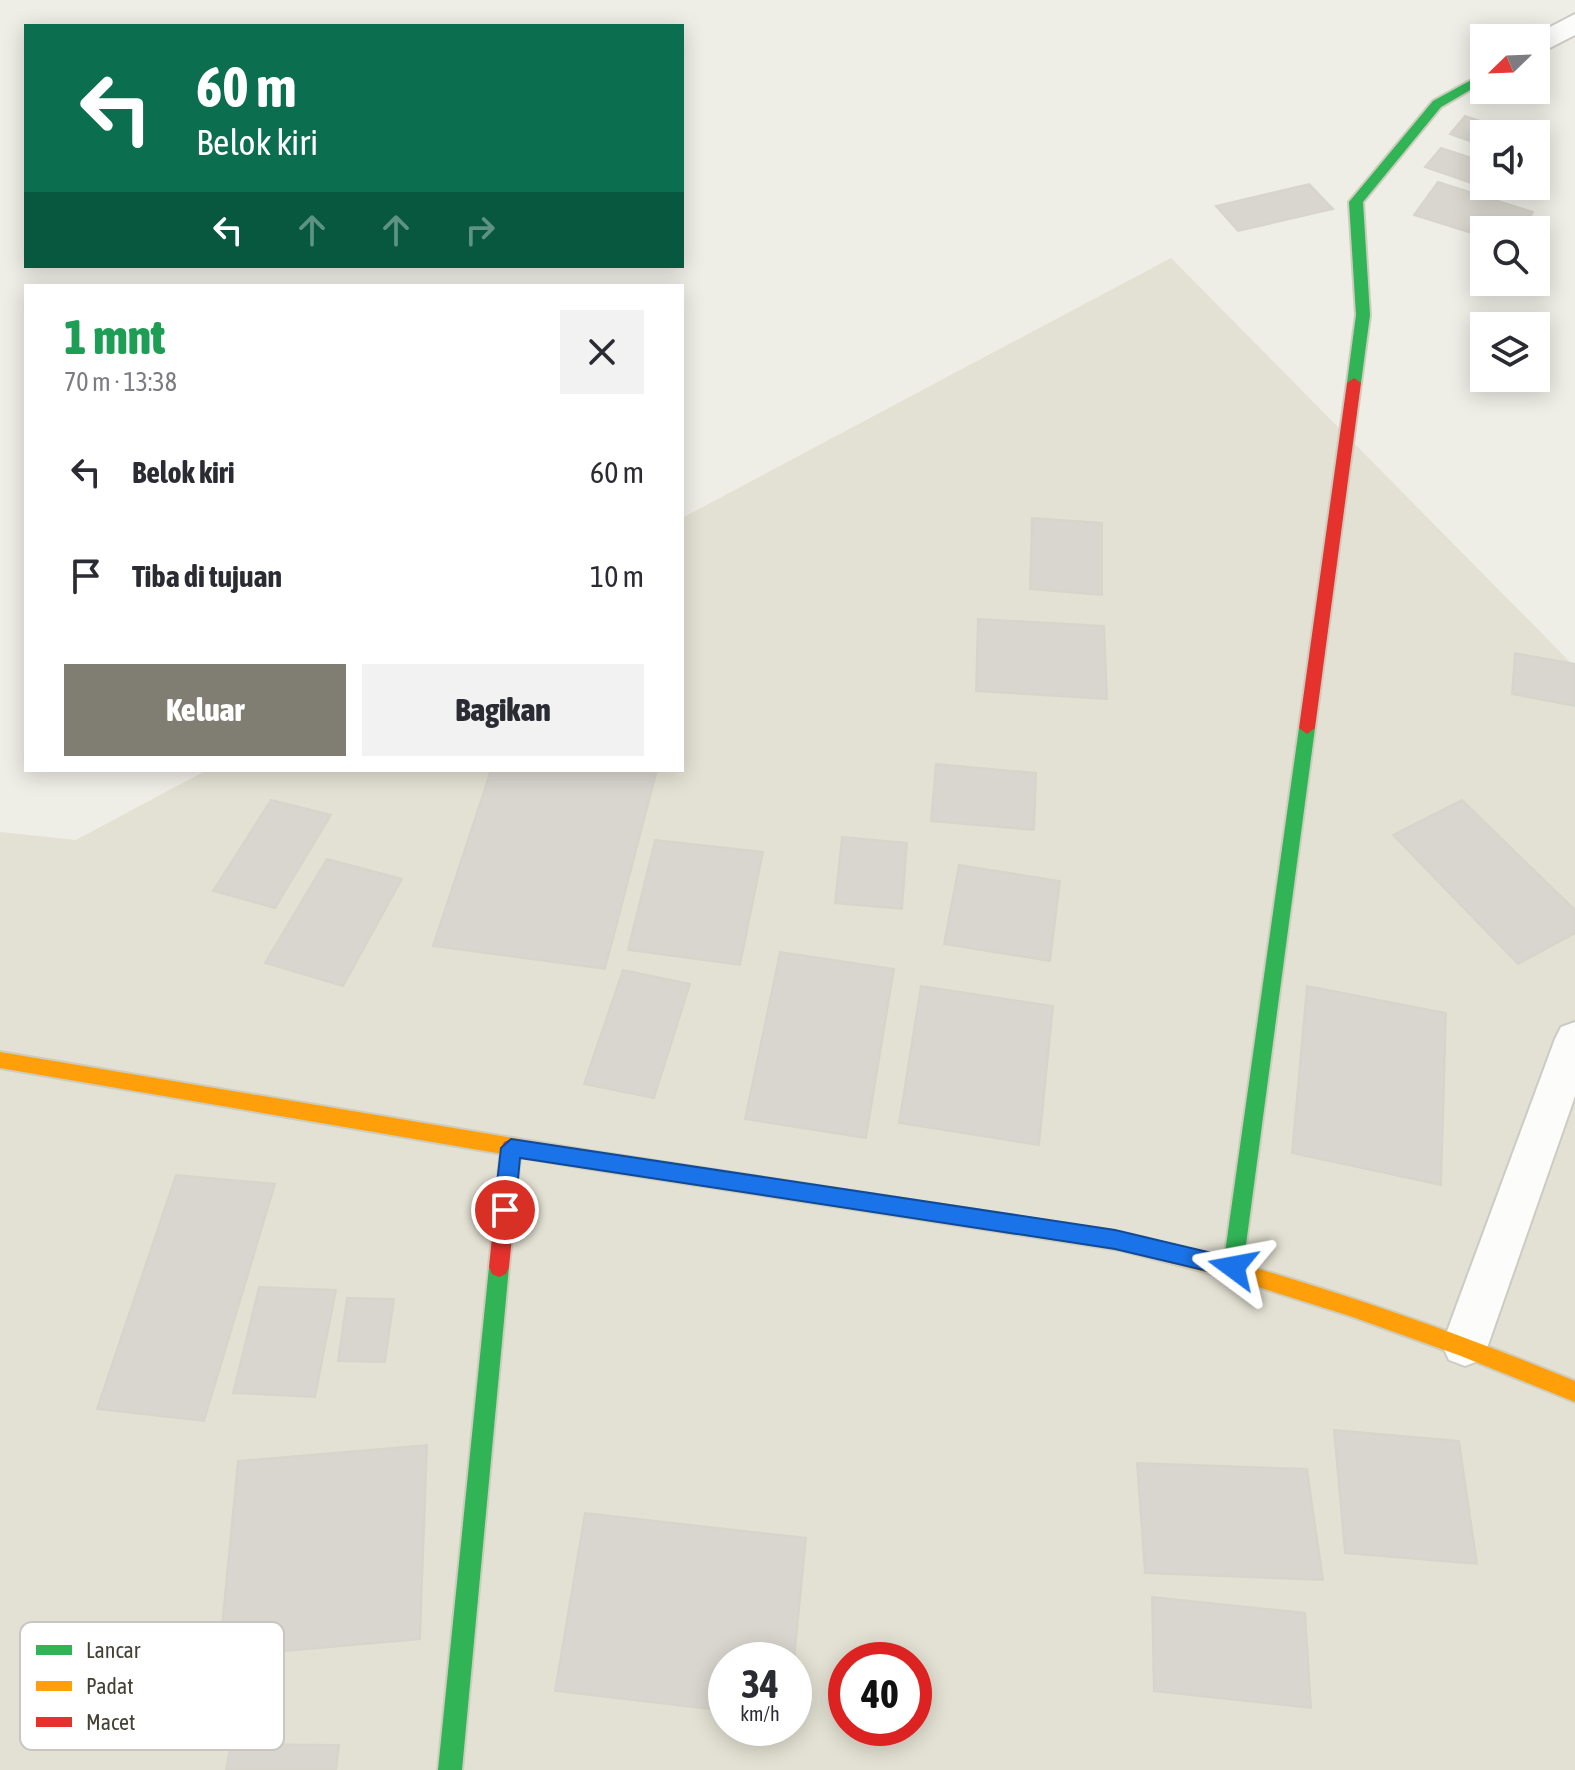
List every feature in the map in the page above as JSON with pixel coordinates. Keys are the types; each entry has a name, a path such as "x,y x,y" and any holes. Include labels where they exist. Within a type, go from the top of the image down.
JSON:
{"street":[{"path":"1550,38 1575,23"},
{"path":"1233,1267 1363,315 1356,202 1437,104 1470,85"},
{"path":"0,1060 511,1148 1115,1240 1233,1267 1465,1345 1575,1392"},
{"path":"450,1770 511,1148"}],"lane":[{"path":"1465,1345 1575,1039"}],"shaded area":[{"path":"1171,258 1575,667 1575,1770 0,1770 0,832 76,840 203,772 684,772 684,517"}],"building":[{"path":"1465,116 1477,120 1470,120 1470,141 1450,134"},
{"path":"1441,148 1470,157 1470,183 1425,167"},
{"path":"1438,182 1470,192 1470,200 1495,200 1533,212 1531,216 1470,216 1470,233 1414,215"},
{"path":"1309,184 1333,209 1238,231 1216,206"},
{"path":"1032,518 1102,523 1102,595 1030,589"},
{"path":"978,619 1104,626 1107,699 976,691"},
{"path":"1515,653 1575,664 1575,706 1512,694"},
{"path":"936,764 1036,773 1034,830 931,821"},
{"path":"490,772 656,772 605,969 433,946"},
{"path":"271,800 331,815 275,908 213,891"},
{"path":"1462,800 1575,910 1575,933 1518,964 1393,835"},
{"path":"842,837 907,843 902,909 835,903"},
{"path":"655,840 763,852 740,965 628,950"},
{"path":"327,859 402,879 343,986 265,963"},
{"path":"959,865 1060,881 1050,961 944,944"},
{"path":"780,952 894,969 866,1138 745,1119"},
{"path":"623,970 690,984 654,1098 584,1084"},
{"path":"921,986 1053,1006 1039,1145 899,1123"},
{"path":"1307,986 1446,1013 1441,1185 1292,1153"},
{"path":"176,1175 275,1184 204,1421 97,1409"},
{"path":"259,1287 336,1290 315,1397 233,1393"},
{"path":"347,1298 394,1299 385,1362 338,1361"},
{"path":"1334,1430 1459,1441 1477,1564 1345,1553"},
{"path":"427,1445 420,1639 284,1651 284,1622 222,1622 238,1461"},
{"path":"1137,1463 1307,1469 1323,1580 1145,1573"},
{"path":"585,1513 806,1538 796,1642 708,1642 708,1709 555,1691"},
{"path":"1152,1597 1305,1613 1311,1708 1154,1691"},
{"path":"284,1744 339,1745 336,1770 226,1770 230,1750 284,1750"}],"traffic: fast":[{"path":"1354,383 1363,315 1356,202 1437,104 1470,85"},
{"path":"1233,1267 1307,728"},
{"path":"584,1159 1119,1241"},
{"path":"450,1770 499,1267"}],"traffic: slow":[{"path":"0,1060 584,1159"},
{"path":"1119,1241 1236,1271 1350,1306 1463,1346 1575,1392"}],"traffic: jam":[{"path":"1307,728 1354,383"},
{"path":"499,1267 511,1148"}],"route":[{"path":"505,1210 511,1148 1115,1240 1233,1267"}]}
